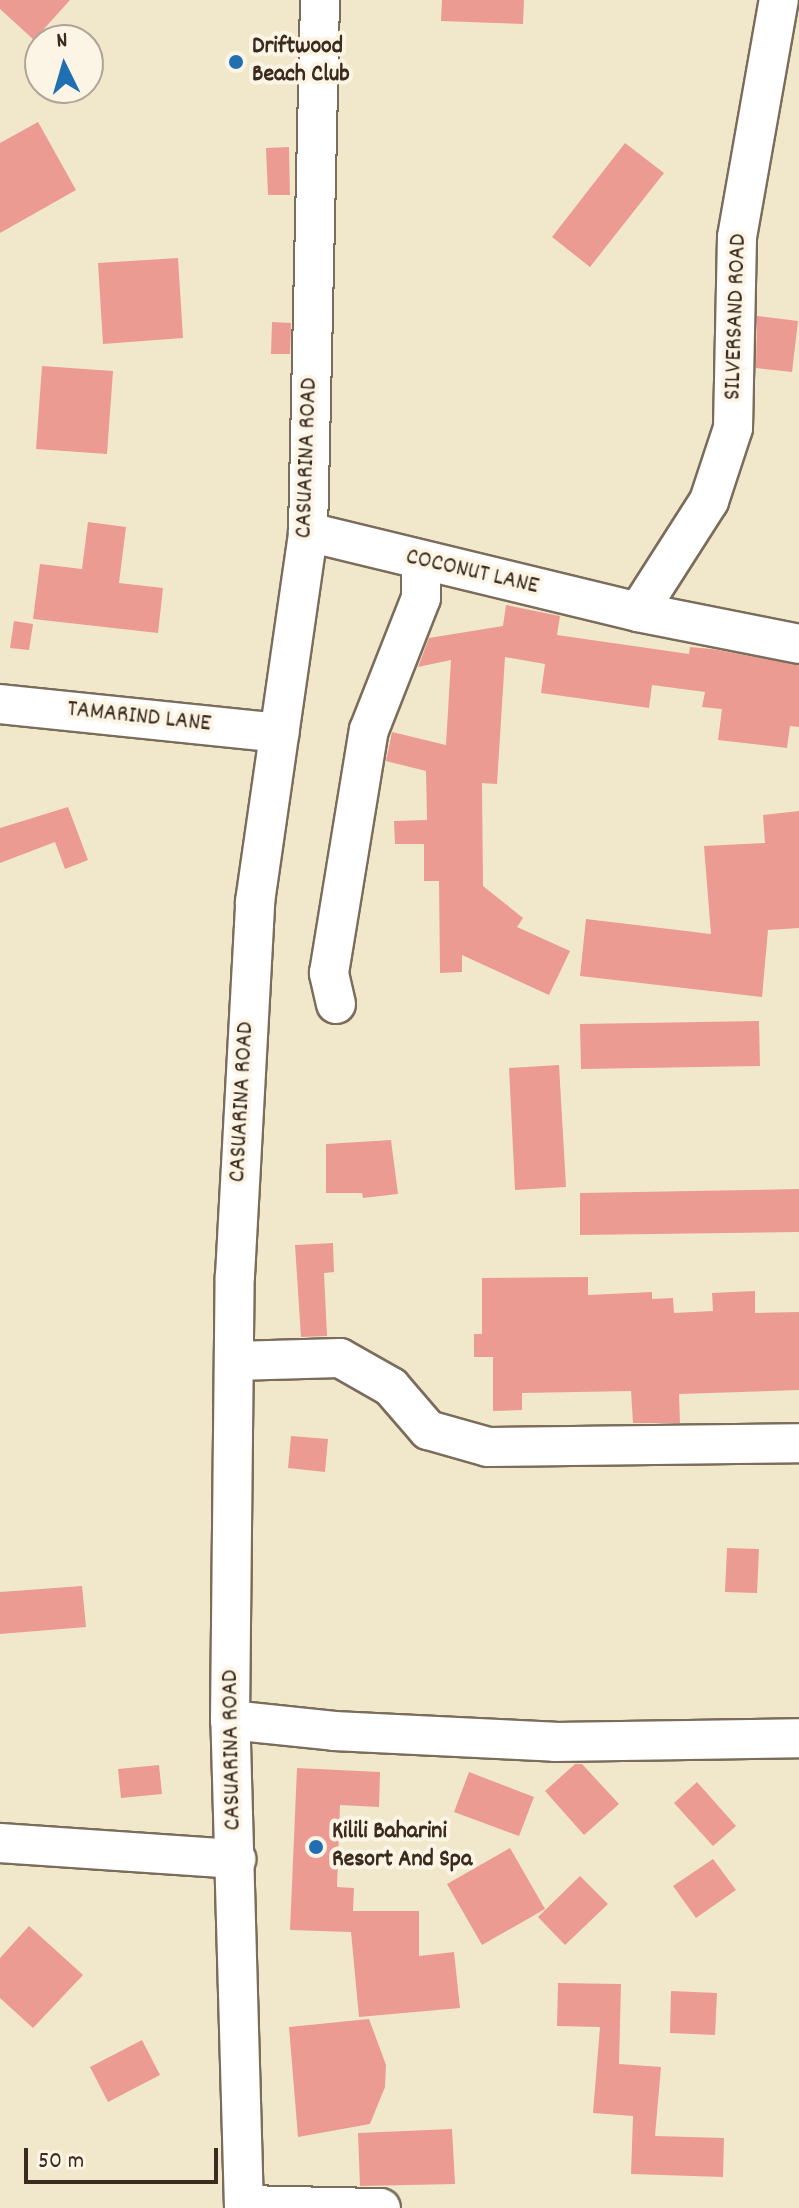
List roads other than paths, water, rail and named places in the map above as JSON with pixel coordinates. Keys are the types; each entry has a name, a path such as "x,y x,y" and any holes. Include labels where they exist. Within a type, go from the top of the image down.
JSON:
{"street":[{"name":"CASUARINA ROAD","path":"244,2207 230,1720 234,1361 255,902 308,532 320,0"},
{"name":"SILVERSAND ROAD","path":"638,612 709,501 733,428 737,237 779,0"},
{"name":"COCONUT LANE","path":"308,532 638,612 799,644"},
{"path":"336,1004 329,973 369,730 421,598 421,561"},
{"name":"TAMARIND LANE","path":"0,704 279,733"},
{"path":"234,1361 340,1358 391,1387 428,1430 488,1447 799,1443"},
{"path":"230,1720 334,1731 555,1742 799,1738"},
{"path":"0,1843 236,1859"},
{"path":"244,2207 381,2208"}],"place":[{"name":"Driftwood Beach Club","path":"236,62"},
{"name":"Kilili Baharini Resort And Spa","path":"316,1847"}]}
